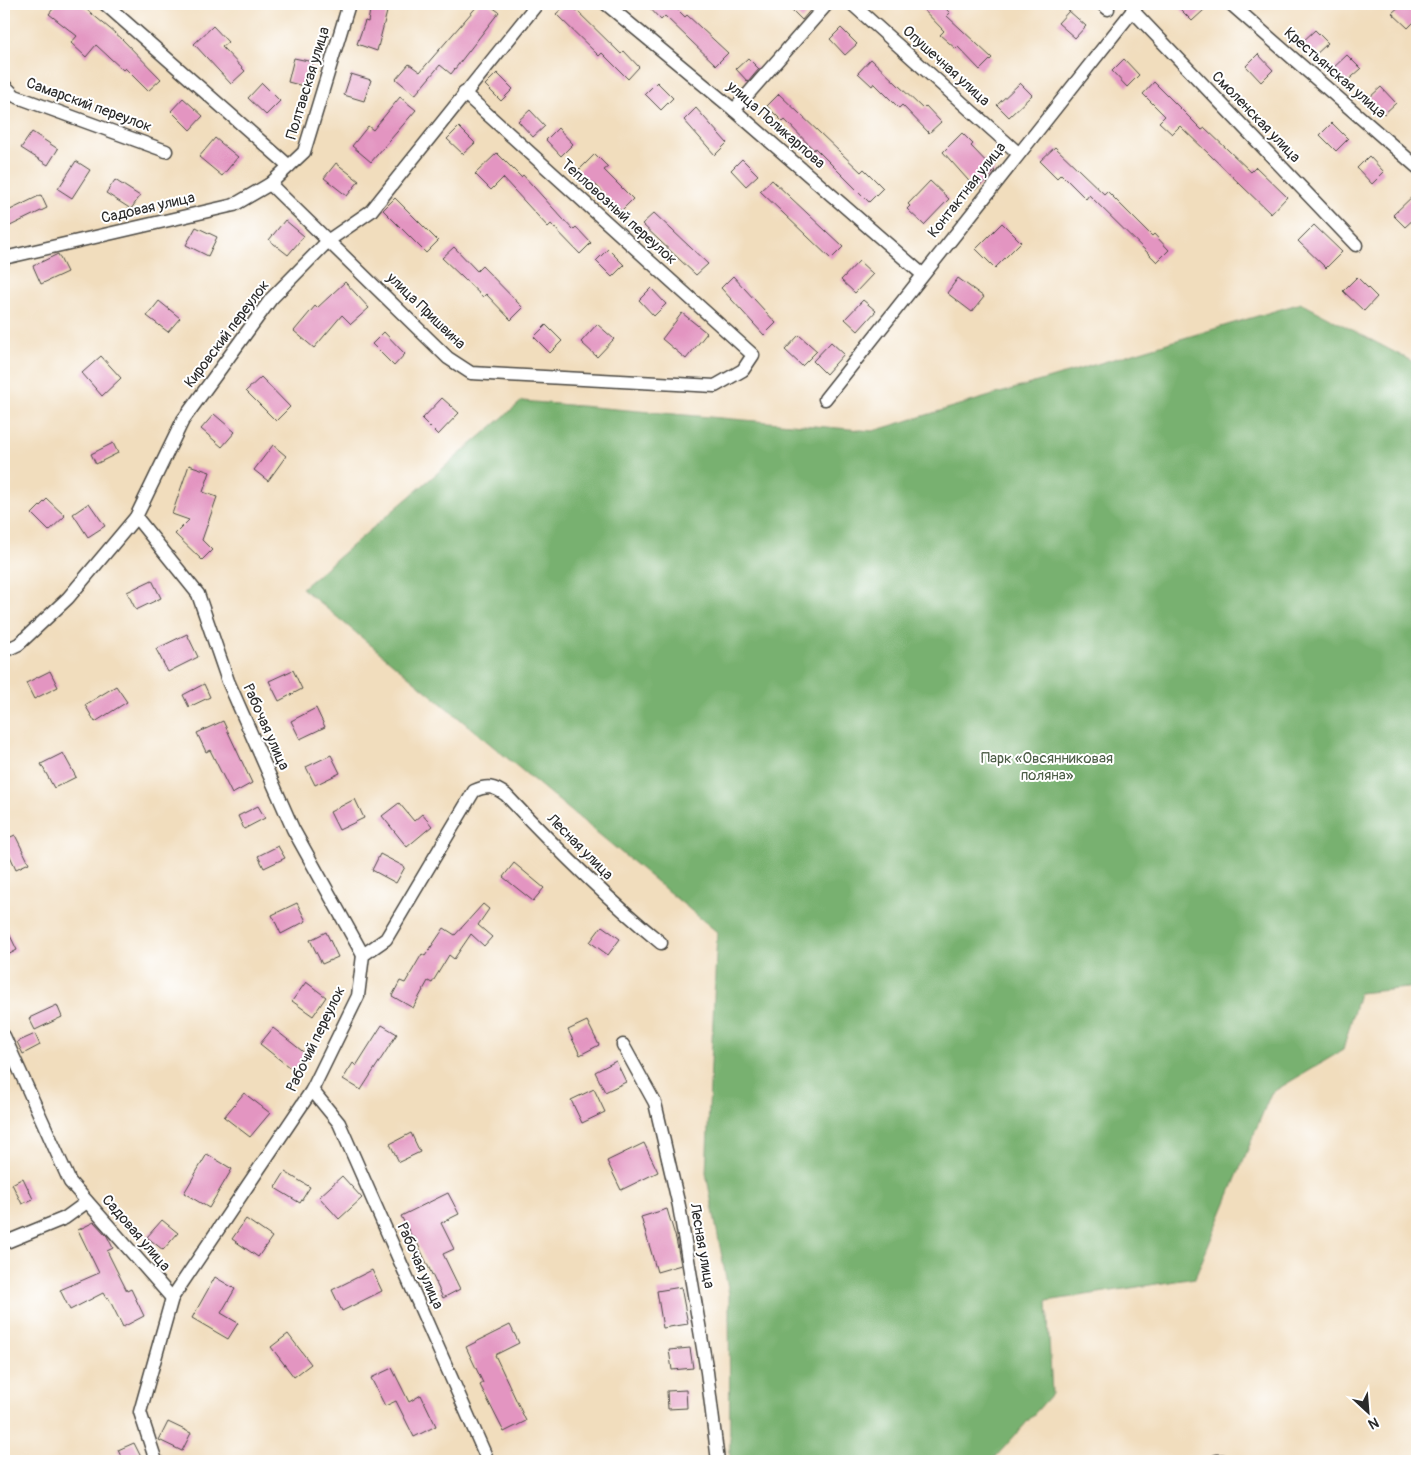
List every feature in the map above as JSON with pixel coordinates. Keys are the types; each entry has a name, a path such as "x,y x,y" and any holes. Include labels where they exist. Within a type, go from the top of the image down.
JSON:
{"street":[{"path":"105,4 289,166"},
{"name":"Полтавская улица","path":"289,166 304,152 349,4"},
{"name":"Кировский переулок","path":"4,651 19,644 68,598 136,517 183,420 271,299 329,240 371,211 537,4"},
{"name":"улица Поликарпова","path":"606,4 734,110 922,274"},
{"path":"734,110 827,4"},
{"name":"Опушечная улица","path":"852,4 1018,153"},
{"name":"Крестьянская улица","path":"1231,4 1417,167"},
{"name":"Контактная улица","path":"825,398 1135,7"},
{"name":"Смоленская улица","path":"1135,7 1356,245"},
{"name":"Самарский переулок","path":"4,86 15,96 166,150"},
{"name":"Тепловозный переулок","path":"464,93 753,355 744,370 716,386"},
{"name":"Садовая улица","path":"4,258 234,205 270,184 289,166"},
{"name":"улица Пришвина","path":"270,184 448,358 470,373 716,386"},
{"name":"Рабочая улица","path":"136,517 198,594 228,681 294,829 363,955"},
{"name":"Лесная улица","path":"363,955 386,938 474,791 486,786 497,788 506,795 566,859 619,908 661,943"},
{"name":"Рабочий переулок","path":"172,1298 312,1090 358,996 363,955"},
{"name":"Садовая улица","path":"4,1036 70,1182 172,1298"},
{"name":"Лесная улица","path":"623,1045 655,1103 677,1196 708,1372 718,1461"},
{"name":"Рабочая улица","path":"312,1090 338,1123 488,1461"},
{"path":"4,1243 65,1218 87,1202"},
{"path":"156,1461 140,1412 172,1298"},
{"path":"1217,1461 1223,1461"}],"green space":[{"name":"Парк «Овсянниковая поляна»","path":"1301,303 1417,364 1417,987 1359,993 1343,1050 1271,1093 1195,1278 1047,1301 1052,1394 992,1461 730,1461 729,1294 706,1173 717,932 302,588 522,401 873,431"}],"building":[{"path":"57,4 80,4 121,38 161,79 148,91 125,68 123,70 96,45 86,57 71,43 77,36 49,14"},
{"path":"371,4 389,4 377,51 357,44 365,21 368,22"},
{"path":"479,4 488,4 499,12 451,74 440,65 415,95 396,79 409,64 420,72"},
{"path":"567,4 570,4 621,54 624,51 639,67 628,79 602,53 599,56 556,14"},
{"path":"646,4 678,4 675,7 685,17 687,15 728,53 716,65 665,16 661,20"},
{"path":"786,4 810,4 813,7 802,20"},
{"path":"918,4 941,4 950,13 947,16 992,58 980,70 958,47 956,49 940,35 944,31"},
{"path":"1175,4 1198,4 1204,10 1192,21"},
{"path":"1402,4 1407,4 1417,14 1417,19 1408,28 1392,13"},
{"path":"1069,11 1086,26 1075,38 1058,23"},
{"path":"213,26 228,42 222,47 245,71 231,84 194,44"},
{"path":"841,28 857,44 845,55 830,39"},
{"path":"1315,30 1328,43 1312,58 1299,45"},
{"path":"1258,54 1273,70 1261,82 1246,66"},
{"path":"1347,55 1361,69 1345,83 1332,69"},
{"path":"294,58 313,62 307,87 288,82"},
{"path":"748,58 759,69 748,82 736,69"},
{"path":"871,59 923,109 926,106 941,122 929,133 902,105 899,108 874,83 872,86 858,73"},
{"path":"1124,59 1139,75 1127,87 1112,71"},
{"path":"497,73 513,89 501,101 485,85"},
{"path":"351,74 371,80 364,101 344,95"},
{"path":"657,82 673,98 661,110 645,94"},
{"path":"1154,82 1202,130 1205,128 1251,172 1256,167 1287,197 1271,214 1180,126 1172,134 1159,122 1165,116 1143,94"},
{"path":"262,83 280,101 266,115 248,98"},
{"path":"1020,83 1032,95 1009,117 997,105"},
{"path":"1381,87 1396,103 1384,114 1369,98"},
{"path":"779,94 861,172 864,169 883,188 869,202 815,148 814,150 785,120 783,122 767,106"},
{"path":"400,97 416,110 371,162 352,146 368,126 373,130"},
{"path":"183,98 203,116 190,130 171,111"},
{"path":"696,108 727,143 715,155 684,120"},
{"path":"530,110 545,126 533,137 518,121"},
{"path":"1332,123 1348,139 1336,151 1320,135"},
{"path":"459,127 475,143 463,154 447,139"},
{"path":"558,128 573,144 561,156 546,140"},
{"path":"32,132 58,149 48,165 21,148"},
{"path":"962,133 973,144 971,146 995,171 976,189 943,152"},
{"path":"215,138 238,157 222,176 199,157"},
{"path":"1055,147 1104,194 1107,191 1152,236 1154,234 1169,250 1157,262 1089,195 1086,199 1061,174 1057,178 1040,161"},
{"path":"497,153 521,177 523,175 573,230 576,227 591,243 580,254 551,224 548,227 503,178 491,190 475,174"},
{"path":"595,154 608,167 604,170 633,199 621,211 593,182 589,185 577,172"},
{"path":"1369,156 1384,172 1372,184 1357,168"},
{"path":"742,159 758,175 746,186 731,170"},
{"path":"76,161 90,170 72,198 58,189"},
{"path":"336,163 359,181 347,196 324,178"},
{"path":"115,180 140,196 131,209 106,193"},
{"path":"772,180 843,247 831,259 760,191"},
{"path":"930,181 949,199 924,225 907,209 910,206 908,204"},
{"path":"1417,192 1417,216 1405,227 1393,215"},
{"path":"41,195 47,208 4,229 4,213"},
{"path":"395,198 438,241 426,253 383,210"},
{"path":"654,213 708,264 696,275 642,224"},
{"path":"285,220 304,236 288,255 269,240"},
{"path":"1002,223 1021,242 995,268 976,249"},
{"path":"1314,225 1342,252 1326,268 1298,241"},
{"path":"196,227 217,237 208,256 186,245"},
{"path":"454,247 477,271 482,266 523,308 511,320 486,294 483,297 442,258"},
{"path":"608,249 624,265 612,277 596,261"},
{"path":"58,254 67,272 41,284 33,266"},
{"path":"859,261 873,274 855,293 841,280"},
{"path":"733,276 776,323 764,335 721,288"},
{"path":"1357,277 1377,297 1364,311 1343,291"},
{"path":"958,278 984,297 972,312 947,293"},
{"path":"345,282 369,308 351,324 342,315 314,348 294,331 315,306 317,308"},
{"path":"651,288 666,304 654,316 639,300"},
{"path":"863,300 876,311 858,331 845,319"},
{"path":"159,301 180,318 168,332 147,316"},
{"path":"682,313 707,333 686,359 662,339"},
{"path":"597,324 614,339 597,357 581,342"},
{"path":"546,325 562,341 550,353 534,337"},
{"path":"384,332 405,354 394,366 372,344"},
{"path":"799,335 817,351 802,366 785,350"},
{"path":"831,342 844,354 826,374 813,361"},
{"path":"101,356 121,378 102,396 82,373"},
{"path":"261,377 290,407 276,421 246,391"},
{"path":"442,398 459,413 438,435 422,419"},
{"path":"214,414 235,432 222,447 201,429"},
{"path":"113,443 118,453 96,464 91,454"},
{"path":"273,445 286,456 268,481 254,470"},
{"path":"189,465 210,472 203,492 217,497 202,540 212,550 202,560 175,534 189,520 172,514"},
{"path":"47,499 65,516 49,531 32,514"},
{"path":"89,503 105,526 88,537 73,514"},
{"path":"152,580 161,598 136,610 127,592"},
{"path":"187,634 198,657 168,672 156,649"},
{"path":"293,670 302,689 279,701 269,681"},
{"path":"50,671 58,687 34,699 26,683"},
{"path":"204,684 210,697 189,707 183,695"},
{"path":"116,686 127,702 95,722 85,705"},
{"path":"316,708 325,727 300,739 291,721"},
{"path":"223,721 252,783 232,794 210,750 206,752 197,733"},
{"path":"63,753 76,777 54,788 41,764"},
{"path":"331,755 340,773 315,785 306,767"},
{"path":"355,799 364,818 339,830 330,812"},
{"path":"399,803 414,821 422,814 432,826 407,847 382,816"},
{"path":"258,806 265,818 244,829 238,816"},
{"path":"15,835 29,863 16,869 4,843 4,840"},
{"path":"278,846 285,858 264,868 258,856"},
{"path":"380,854 405,867 396,883 372,870"},
{"path":"514,863 544,888 533,901 503,877"},
{"path":"297,903 306,921 281,934 272,915"},
{"path":"483,904 489,909 478,925 492,937 484,946 471,934 454,959 449,955 432,983 428,981 413,1008 392,996 400,981 405,983 422,954 425,956 444,928 455,935"},
{"path":"4,923 17,950 4,957"},
{"path":"602,926 620,939 608,955 590,942"},
{"path":"326,932 338,957 322,964 310,940"},
{"path":"306,982 326,997 313,1016 292,1001"},
{"path":"57,1005 62,1017 35,1030 29,1018"},
{"path":"587,1021 599,1045 580,1055 568,1030"},
{"path":"382,1025 397,1034 361,1090 343,1079 353,1063 356,1066"},
{"path":"273,1028 306,1054 294,1071 260,1044"},
{"path":"35,1034 40,1045 23,1054 17,1042"},
{"path":"616,1061 626,1082 605,1092 595,1072"},
{"path":"594,1089 605,1112 582,1123 571,1100"},
{"path":"244,1093 270,1113 250,1137 224,1117"},
{"path":"411,1133 420,1152 399,1162 390,1144"},
{"path":"644,1143 658,1172 621,1190 607,1161"},
{"path":"207,1154 232,1169 209,1208 184,1193"},
{"path":"285,1172 310,1187 300,1203 275,1188"},
{"path":"342,1176 362,1198 339,1219 319,1197"},
{"path":"23,1178 33,1199 22,1204 12,1184"},
{"path":"448,1193 459,1214 441,1223 454,1249 443,1254 460,1289 443,1298 414,1236 412,1237 401,1216"},
{"path":"667,1209 681,1265 657,1272 641,1217"},
{"path":"246,1219 272,1237 258,1257 232,1239"},
{"path":"162,1220 178,1233 163,1250 147,1237"},
{"path":"94,1222 107,1236 113,1248 107,1251 127,1291 131,1289 144,1316 123,1327 108,1297 106,1298 103,1293 70,1310 60,1290 99,1273 78,1230"},
{"path":"372,1270 382,1291 342,1311 332,1290"},
{"path":"215,1277 235,1289 221,1313 238,1323 228,1339 192,1318"},
{"path":"681,1287 688,1324 663,1328 657,1291"},
{"path":"510,1325 519,1343 495,1355 526,1421 504,1432 480,1385 483,1383 466,1347"},
{"path":"288,1334 311,1364 294,1377 271,1347"},
{"path":"690,1348 693,1368 672,1370 669,1350"},
{"path":"392,1368 409,1402 421,1395 436,1426 414,1437 396,1401 385,1406 371,1378"},
{"path":"686,1390 687,1408 668,1409 667,1391"},
{"path":"168,1422 191,1433 182,1451 159,1440"},
{"path":"134,1443 143,1461 123,1461 118,1450"}]}
